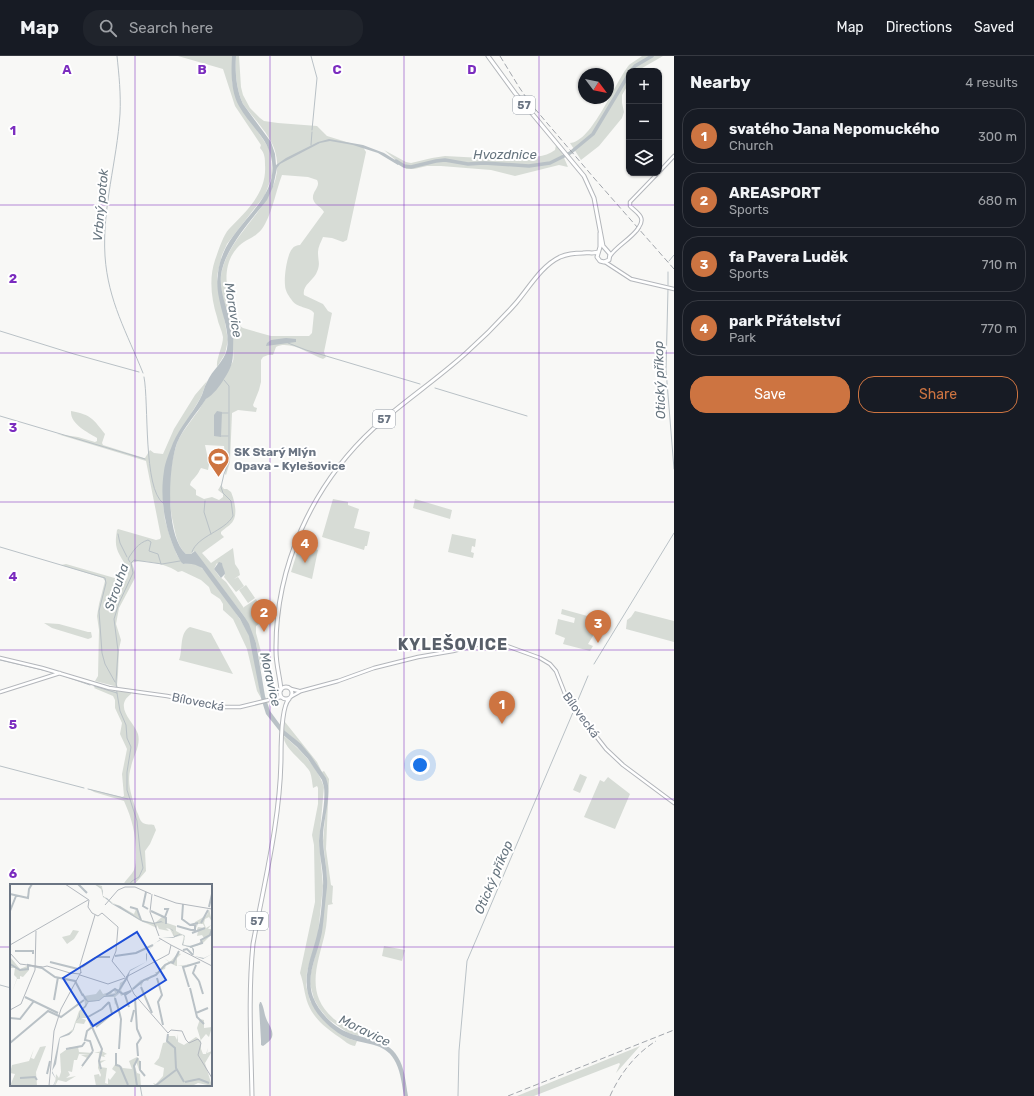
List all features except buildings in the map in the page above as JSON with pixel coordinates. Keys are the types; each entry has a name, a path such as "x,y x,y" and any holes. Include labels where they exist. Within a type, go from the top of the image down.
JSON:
{"main road":[{"name":"57","path":"488,56 515,93 582,172 591,190 603,246 610,258"},
{"path":"662,168 674,156"},
{"path":"654,176 630,202 630,206 641,217 642,222 628,241 617,249 605,262 620,273 634,280 674,289"},
{"name":"57","path":"597,258 600,233"},
{"path":"606,250 612,251 617,249"},
{"name":"57","path":"283,719 276,651 277,622 281,594 288,566 299,535 322,491 334,473 374,428 476,344 512,307 548,265 563,256 606,250"},
{"name":"57","path":"581,253 605,262"},
{"path":"610,258 620,273"},
{"name":"Bílovecká","path":"289,699 301,691 338,681 374,668 418,657 453,651 480,644 507,646 549,662 556,671 563,692 575,710 606,749 618,761 674,803"},
{"name":"Bílovecká","path":"0,658 48,669 111,688 167,696 224,708 238,707 276,698 281,695"},
{"path":"47,677 49,673 48,669"},
{"path":"0,692 60,673"},
{"name":"57","path":"279,678 286,687"},
{"path":"286,687 281,695 289,699"},
{"name":"Bílovecká","path":"286,687 301,691"},
{"path":"291,689 292,696"},
{"name":"57","path":"252,1096 250,997 253,944 279,808 281,784 281,739 286,703 289,699"}],"shaded area":[{"path":"178,56 232,56 232,82 237,100 270,150 271,155 272,176 265,195 227,244 222,255 217,276 228,340 225,354 217,367 223,337 212,295 211,281 213,267 225,235 249,208 259,193 265,175 265,158 260,148 261,145 235,106 223,69"},
{"path":"232,56 236,56 236,80 243,104 271,142 275,154 276,165 286,158 318,142 329,139 363,145 384,153 400,163 398,165 378,153 353,145 330,141 320,143 280,164 277,168 273,187 267,200 239,236 223,265 221,289 233,334 232,362 220,385 214,393 206,399 186,426 177,443 170,484 170,501 174,533 179,545 186,554 191,554 195,551 249,624 256,643 265,696 270,711 284,730 301,744 326,778 328,792 323,842 327,887 322,932 311,973 310,981 313,997 327,1018 337,1027 349,1033 378,1041 390,1048 396,1054 403,1069 408,1096 404,1096 398,1067 388,1052 382,1048 350,1039 338,1033 321,1018 310,1000 307,975 317,935 323,886 319,841 324,800 324,787 322,780 308,759 281,733 266,714 261,698 249,636 240,619 202,568 193,564 183,564 181,562 171,541 165,518 162,494 163,482 165,468 173,443 197,405 209,378 223,358 227,349 227,329 218,293 218,270 221,259 228,244 264,196 272,175 272,164 267,146 239,106 234,95 232,82"},
{"path":"236,56 239,56 243,95 250,108 264,121 317,126 327,136 363,147 366,152 347,240 343,242 332,238 323,237 318,250 318,271 304,289 304,295 323,304 328,311 332,313 324,352 326,357 323,359 300,348 281,345 276,347 273,355 263,357 261,360 261,382 253,405 257,408 256,412 238,410 232,413 230,462 226,475 224,446 205,445 208,459 210,460 208,470 201,468 190,485 196,490 196,495 204,499 212,497 219,500 223,497 223,494 218,490 221,485 224,489 231,492 235,510 233,521 221,532 224,537 202,553 211,563 233,548 235,564 240,575 234,579 238,577 244,586 236,592 224,577 225,574 217,563 214,569 226,582 244,608 256,599 262,609 259,611 265,620 256,626 256,633 264,663 261,670 256,643 244,616 194,551 191,554 186,554 180,546 176,537 170,500 172,461 177,443 205,400 214,392 233,360 232,328 224,302 220,281 226,258 235,242 267,198 274,183 277,166 274,148 271,142 243,104 236,80","holes":["282,175 308,177 317,180 318,182 313,199 324,212 300,245 295,246 290,252 286,266 285,287 289,296 296,304 309,309 314,313 312,333 309,336 271,336 243,328 238,323 231,305 227,288 227,271 232,255 241,244 259,233 262,229 270,212"]},
{"path":"642,56 663,56 642,68 627,68"},
{"path":"626,69 626,88 622,95 624,112 622,118 599,146 581,160 570,143 578,140 587,133 605,104 614,104 614,89"},
{"path":"556,145 562,153 568,167 559,165 515,176 491,170 441,166 406,169 384,150 406,162 411,163 445,156 519,160 551,153 555,150"},
{"path":"286,338 296,339 296,342 266,346 271,340"},
{"path":"207,381 201,397 174,442 163,482 165,520 177,555 183,564 196,564 203,569 226,599 247,631 254,652 261,698 257,691 247,649 233,619 223,610 223,604 220,599 211,593 209,587 201,580 182,571 178,572 174,569 155,563 142,561 132,563 135,578 119,608 116,624 121,640 119,649 118,687 95,681 98,676 99,630 97,616 105,581 103,578 61,565 66,564 125,581 128,574 126,565 116,547 117,530 118,529 156,540 160,539 161,537 146,461 57,434 78,437 95,442 97,441 97,438 76,424 71,416 71,411 88,416 95,421 105,434 102,443 103,445 145,458 150,450 154,453 163,454 174,429 195,395"},
{"path":"217,411 222,412 221,437 214,436 214,415"},
{"path":"333,499 348,502 348,505 359,509 354,528 370,532 367,546 365,546 364,550 322,537"},
{"path":"415,499 452,510 450,519 413,508"},
{"path":"452,534 476,539 475,547 472,546 471,552 474,553 473,558 448,552"},
{"path":"300,543 318,550 312,579 291,572"},
{"path":"219,562 222,563 225,573 221,578 214,569"},
{"path":"246,585 255,598 248,603 239,590"},
{"path":"562,609 591,617 590,621 599,626 588,644 593,646 590,651 563,644 565,638 555,634 558,619 574,623 575,618 561,614"},
{"path":"635,611 674,621 674,642 626,629 627,620"},
{"path":"44,623 59,624 91,632 92,637 88,639 52,628"},
{"path":"190,627 211,633 233,674 179,660 184,633"},
{"path":"96,686 113,691 131,692 126,699 124,709 136,729 139,738 138,747 130,773 130,790 141,820 144,824 154,825 156,830 145,851 146,871 135,884 124,884 134,870 136,864 133,827 124,801 94,792 89,789 122,797 124,796 122,774 127,749 120,734 122,723 115,708 115,700 113,696 94,688"},
{"path":"285,722 317,762 322,772 324,771 329,779 326,849 331,885 333,886 333,904 328,905 326,930 317,967 316,989 319,999 325,1009 334,1019 358,1031 359,1036 348,1033 328,1019 314,999 310,984 311,972 321,933 327,876 323,841 328,785 292,737 284,730"},
{"path":"284,736 307,758 317,772 324,787 319,842 323,886 318,934 307,972 306,985 310,1001 320,1014 336,1031 349,1039 357,1041 355,1046 348,1044 321,1023 314,1014 307,1000 300,973 315,902 314,845 312,835 318,804 318,788 317,786 313,788 310,772 286,745"},
{"path":"580,774 587,777 580,793 573,790"},
{"path":"608,777 630,794 615,829 584,817 600,780 604,782"},
{"path":"384,946 405,950 402,961 382,956"},
{"path":"260,1002 272,1029 271,1039 263,1046 261,1045"},
{"path":"640,1046 616,1073 620,1064 619,1063 534,1096 517,1096"}],"waterway":[{"name":"Vrbný potok","path":"117,56 120,114 106,220 105,256 110,288 114,302 143,373"},
{"path":"311,56 317,78 312,130"},
{"name":"Hvozdnice","path":"633,68 652,56"},
{"name":"Hvozdnice","path":"396,161 404,166 411,167 445,160 468,164 484,163 529,166 550,163 570,153 593,134 626,79"},
{"path":"311,145 312,132"},
{"name":"Otický příkop","path":"669,261 674,255"},
{"name":"Otický příkop","path":"668,272 668,285"},
{"name":"Otický příkop","path":"668,289 666,370 674,469"},
{"path":"0,331 139,372"},
{"path":"288,343 306,350 420,384"},
{"name":"Vrbný potok","path":"144,377 152,481 157,495 163,503"},
{"name":"Strouha","path":"192,552 199,542 224,526 233,516 231,501 223,493 221,487 229,462 229,386 224,380"},
{"path":"435,388 527,416"},
{"path":"221,413 228,413"},
{"path":"0,416 145,459"},
{"path":"221,436 228,436"},
{"path":"205,501 204,512 211,534"},
{"name":"Otický příkop","path":"594,664 674,533"},
{"path":"118,534 120,543 127,557"},
{"path":"130,562 128,559 134,550 141,543 148,540 151,542 149,551 158,554 161,564"},
{"path":"0,547 105,578 106,583 99,611 102,653 105,664 115,682"},
{"name":"Strouha","path":"117,693 116,682 118,651 114,619 119,603 133,573 131,563 134,560 162,564 180,561"},
{"name":"Strouha","path":"0,660 47,671"},
{"name":"Strouha","path":"61,675 90,685"},
{"name":"Otický příkop","path":"575,707 588,676"},
{"name":"Strouha","path":"94,686 117,693 120,711 126,725 127,738 131,747 127,772 127,790 137,821 143,868 139,877 130,884"},
{"name":"Otický příkop","path":"458,1096 459,1051 467,961 574,710"},
{"path":"0,766 84,788"},
{"path":"88,789 128,799"},
{"path":"0,985 10,988"},
{"name":"Strouha","path":"140,1086 142,1096"}],"railway":[{"path":"500,56 530,103 674,269"},
{"path":"508,1096 674,1030"},
{"path":"610,1096 623,1072 641,1052 656,1041"}],"place":[{"name":"SK Starý Mlýn Opava - Kylešovice","path":"219,478"},
{"name":"park Přátelství","path":"305,563"},
{"name":"AREASPORT","path":"264,632"},
{"name":"fa Pavera Luděk","path":"598,643"},
{"name":"svatého Jana Nepomuckého","path":"502,724"}],"district":[{"name":"KYLEŠOVICE","path":"453,644"}],"water label":[{"name":"Moravice","path":"234,310"},
{"name":"Moravice","path":"271,679"},
{"name":"Moravice","path":"365,1030"}]}
